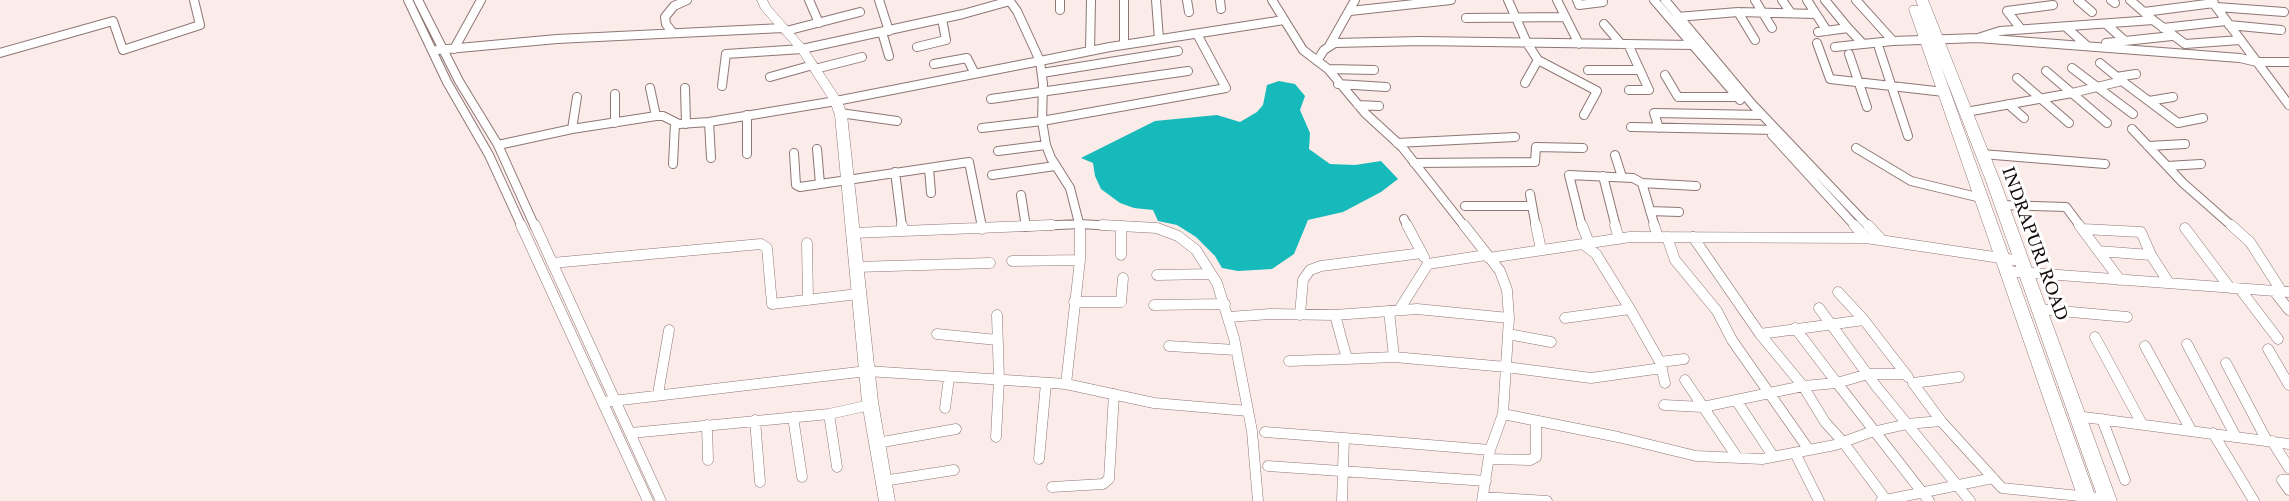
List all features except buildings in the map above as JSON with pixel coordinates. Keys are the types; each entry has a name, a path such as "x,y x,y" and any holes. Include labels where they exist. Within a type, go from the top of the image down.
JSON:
{"main road":[{"name":"INDRAPURI ROAD","path":"1912,0 1966,112 2108,500"},
{"name":"INDRAPURI ROAD","path":"1922,0 1944,92 2087,499"}],"street":[{"path":"0,54 113,21 116,23 123,50 200,25 194,1 205,0"},
{"path":"408,0 432,51 498,175 648,501"},
{"path":"418,0 459,81 498,145 661,501"},
{"path":"454,48 481,0"},
{"path":"673,33 666,24 665,17 674,6 687,0"},
{"path":"762,0 784,30 802,49 838,107 848,179 870,405 887,501"},
{"path":"809,0 819,23"},
{"path":"879,0 889,56"},
{"path":"722,86 726,54 802,49 942,19 1010,0 1017,10 1040,61 1043,93 1042,121 1046,145 1055,166 1070,188 1080,224 1080,260 1066,384"},
{"path":"1060,0 1060,10"},
{"path":"1090,51 1091,0"},
{"path":"1124,0 1125,44"},
{"path":"1156,0 1159,39"},
{"path":"1187,0 1189,12"},
{"path":"1272,0 1303,50 1328,69 1338,84 1397,143 1500,271 1507,290 1509,318 1503,414 1490,455 1482,499 1547,501"},
{"path":"1317,61 1329,46 1355,0"},
{"path":"1350,11 1451,0"},
{"path":"1508,0 1527,43 1538,60 1596,90 1598,94 1584,115"},
{"path":"1557,0 1579,44"},
{"path":"1576,0 1579,5 1603,2"},
{"path":"1659,0 1758,115 1880,238"},
{"path":"1755,0 1772,28"},
{"path":"1782,0 1791,13"},
{"path":"1808,0 1827,31"},
{"path":"1825,0 1863,44"},
{"path":"1856,0 1893,41"},
{"path":"2078,0 2092,12"},
{"path":"2130,0 2172,36 2185,44 2240,40"},
{"path":"2144,12 2214,3 2284,12"},
{"path":"2214,3 2240,40 2285,93 2289,105"},
{"path":"2021,29 2007,11 2053,5"},
{"path":"432,51 557,39 784,30 860,12"},
{"path":"1738,12 1755,40"},
{"path":"1675,17 1738,12 1816,14"},
{"path":"1466,18 1565,17"},
{"path":"1675,17 1693,45 1737,97 1758,115"},
{"path":"917,47 946,40 942,19"},
{"path":"498,145 572,129 656,116 663,116 675,123 686,124 747,115 838,107 974,72 1125,44 1284,20"},
{"path":"1978,38 1990,33 2021,29 2154,20"},
{"path":"2163,28 2228,23 2281,30"},
{"path":"1604,24 1624,44 1649,90 1629,90"},
{"path":"2106,24 2124,40"},
{"path":"2066,27 2085,45"},
{"path":"1818,32 1848,28"},
{"path":"982,128 1042,121 1226,88 1197,34"},
{"path":"2085,45 2172,36"},
{"path":"1834,47 1893,41 1978,38 2289,62"},
{"path":"1329,46 1420,41 1693,45"},
{"path":"1817,42 1828,77 1944,92"},
{"path":"1879,48 1908,136"},
{"path":"1042,73 1179,51"},
{"path":"1849,54 1867,107"},
{"path":"770,77 862,57"},
{"path":"2255,59 2289,57"},
{"path":"934,64 967,58 974,72"},
{"path":"1525,83 1538,60"},
{"path":"2100,63 2178,123 2203,118"},
{"path":"2073,68 2133,114"},
{"path":"1328,69 1374,70"},
{"path":"1588,69 1640,70"},
{"path":"991,99 1188,70"},
{"path":"2046,71 2107,123"},
{"path":"1966,112 2072,93 2136,74"},
{"path":"1665,75 1678,97 1737,97"},
{"path":"2017,78 2070,123"},
{"path":"1338,84 1386,87"},
{"path":"650,88 656,116"},
{"path":"685,88 686,124"},
{"path":"615,94 615,123"},
{"path":"2150,101 2173,97"},
{"path":"572,129 577,98"},
{"path":"2008,104 2024,118"},
{"path":"1358,105 1379,106"},
{"path":"838,107 897,121"},
{"path":"1659,128 1654,113 1758,115"},
{"path":"747,115 747,154"},
{"path":"709,122 711,158"},
{"path":"673,164 675,123"},
{"path":"1631,127 1772,130 1866,238"},
{"path":"2133,129 2189,188 2250,242 2282,292 2289,310"},
{"path":"1397,143 1515,137"},
{"path":"2148,146 2185,144"},
{"path":"998,151 1046,145"},
{"path":"1414,163 1535,162 1536,147 1583,148"},
{"path":"1856,148 1911,181 1981,198"},
{"path":"817,150 820,184"},
{"path":"794,153 797,187 969,162 982,228"},
{"path":"1982,154 2105,165"},
{"path":"1615,155 1622,177"},
{"path":"2167,166 2201,164"},
{"path":"992,175 1055,166"},
{"path":"929,168 931,193"},
{"path":"498,175 509,171"},
{"path":"895,172 903,231"},
{"path":"1665,383 1661,365 1630,309 1596,254 1586,244 1568,178 1573,174 1622,177 1639,180 1642,183 1696,186"},
{"path":"1603,176 1619,239"},
{"path":"1642,183 1650,210 1675,260 1718,311 1732,340 1809,450"},
{"path":"1530,194 1541,250"},
{"path":"1021,195 1026,227"},
{"path":"2001,205 2067,207 2120,279"},
{"path":"1465,206 1532,206"},
{"path":"1650,210 1679,212"},
{"path":"1404,219 1428,264"},
{"path":"852,233 1080,224 1157,228 1178,236 1196,250 1211,274 1229,317 1248,411 1258,501"},
{"path":"1121,226 1121,255"},
{"path":"2185,228 2278,339"},
{"path":"2083,229 2141,232 2151,255 2169,283"},
{"path":"1394,357 1394,310 1428,264 1619,239 1663,237 1880,238 2023,267 2120,279 2282,292"},
{"path":"1693,237 1751,324 1803,386 1825,422 1843,442 1884,501 1926,497 1957,485 1993,478"},
{"path":"807,243 808,300"},
{"path":"552,263 761,244 767,248 771,304 858,294"},
{"path":"2098,251 2151,255"},
{"path":"1300,315 1303,280 1310,270 1321,266 1422,253"},
{"path":"1011,261 1080,260"},
{"path":"856,267 990,263"},
{"path":"1157,275 1211,274"},
{"path":"1074,302 1121,302 1123,278"},
{"path":"1838,292 1864,320 1941,421 2005,489 2108,500"},
{"path":"1154,305 1225,304"},
{"path":"1819,308 1906,424 1970,501"},
{"path":"1565,318 1630,309"},
{"path":"2038,309 2127,316"},
{"path":"1229,317 1335,315 1394,310 1447,311 1509,318"},
{"path":"996,437 999,380 997,315"},
{"path":"1335,315 1347,359"},
{"path":"1761,334 1864,320"},
{"path":"1796,328 1873,432 1926,497"},
{"path":"658,394 669,330"},
{"path":"937,334 997,340"},
{"path":"1508,334 1551,342"},
{"path":"2095,337 2142,424"},
{"path":"2187,344 2236,437"},
{"path":"1169,346 1236,350"},
{"path":"2145,346 2191,430"},
{"path":"2268,349 2289,385"},
{"path":"1289,361 1394,357 1506,367 1591,378 1684,360"},
{"path":"2226,363 2270,441 2289,468"},
{"path":"604,402 867,371 1066,384 1160,404 1248,411"},
{"path":"1664,405 1702,407 1803,386 1838,382 1868,374 1906,374"},
{"path":"1913,383 1959,377"},
{"path":"945,408 949,378"},
{"path":"1685,380 1737,458"},
{"path":"1039,459 1046,383"},
{"path":"1052,487 1103,484 1109,479 1114,394"},
{"path":"1736,400 1773,456"},
{"path":"631,433 829,414 870,405"},
{"path":"829,414 837,467"},
{"path":"1503,414 1618,437 1696,456 1737,458 1795,453 1906,424 1941,421"},
{"path":"2076,416 2289,444"},
{"path":"793,417 802,477"},
{"path":"2102,419 2125,480"},
{"path":"755,420 760,482"},
{"path":"1265,432 1344,438 1530,460 1536,457 1536,422"},
{"path":"707,425 708,460"},
{"path":"877,443 956,429"},
{"path":"2213,434 2254,501"},
{"path":"1342,501 1344,438"},
{"path":"1795,453 1819,501"},
{"path":"1268,466 1486,481"},
{"path":"883,481 954,470"},
{"path":"2289,480 2282,480 2289,490"}],"water":[{"path":"1279,81 1295,84 1305,96 1300,110 1310,133 1309,149 1330,164 1355,165 1381,161 1398,179 1381,192 1343,212 1308,220 1294,254 1272,269 1238,271 1222,268 1215,256 1196,237 1177,225 1158,221 1153,210 1134,208 1120,203 1101,189 1095,176 1093,163 1081,158 1155,121 1217,115 1240,122 1257,112 1263,105 1267,85"}]}
